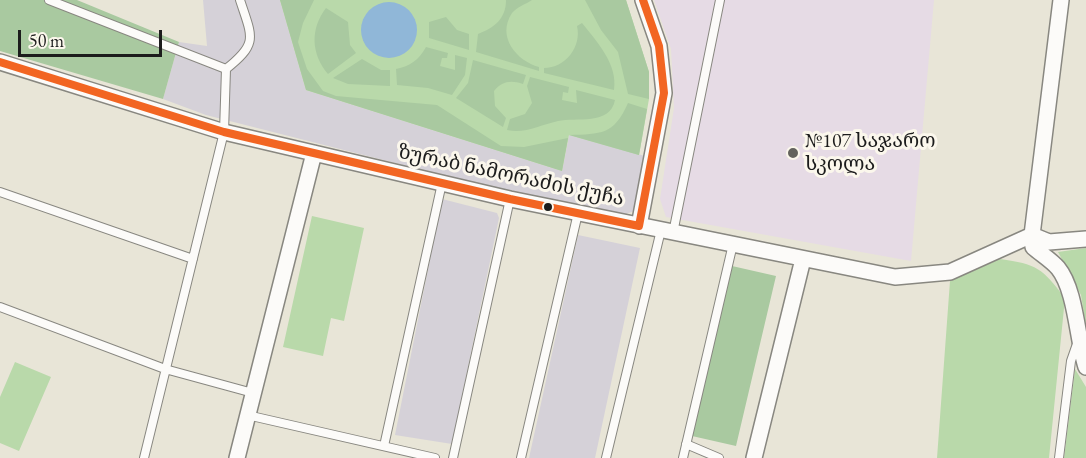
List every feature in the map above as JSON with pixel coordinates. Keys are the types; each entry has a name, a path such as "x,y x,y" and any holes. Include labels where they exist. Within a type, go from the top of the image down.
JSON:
{"street":[{"path":"639,226 664,93 659,46 643,0"},
{"path":"1061,0 1032,235 1033,247 1059,269 1074,304 1078,341 1086,367"},
{"name":"ზურაბ ნამორაძის ქუჩა","path":"0,62 224,132 510,199 895,277 950,272 1032,235"},
{"path":"237,458 314,153"},
{"path":"1032,235 1049,242 1086,239"},
{"path":"754,458 803,259"}],"lane":[{"path":"49,0 226,69"},
{"path":"226,69 246,54 251,36 240,0"},
{"path":"606,458 667,231 720,0"},
{"path":"144,458 224,132 226,69"},
{"path":"384,446 442,183"},
{"path":"0,192 193,260"},
{"path":"453,458 510,199"},
{"path":"521,458 578,213"},
{"path":"683,458 733,244"},
{"path":"0,308 165,369 253,393"},
{"path":"1059,458 1071,361 1078,341"},
{"path":"248,415 435,458"},
{"path":"686,444 719,458"}],"shaded area":[{"path":"203,0 280,0 306,90 562,171 569,135 645,156 634,211 616,218 206,115 163,99 179,42 207,46"},
{"name":"№107 საჯარო სკოლა","path":"654,0 934,0 911,261 666,217 660,199 674,108 671,49"},
{"path":"442,199 497,213 499,218 452,444 395,435"},
{"path":"578,235 640,248 595,458 529,458"}],"green space":[{"path":"0,0 77,0 179,42 163,99 0,51"},
{"path":"280,0 626,0 649,72 649,99 639,155 569,135 562,171 306,90"},
{"path":"280,0 314,0 303,23 298,42 307,69 323,91 336,96 437,105 501,146 524,147 568,138 562,171 306,90"},
{"path":"506,0 532,0 512,13 506,31 511,47 523,59 539,67 539,71 476,52 478,34 498,22 504,12"},
{"path":"585,0 626,0 649,72 649,99 628,94 618,52 601,30"},
{"path":"326,8 348,22 350,45 356,53 328,74 318,58 315,41 317,24"},
{"path":"446,17 457,30 469,34 469,50 429,38 429,22"},
{"path":"582,23 610,62 614,90 544,73 544,68 559,64 570,55 577,41 577,26"},
{"path":"426,47 448,53 447,58 442,58 440,66 455,70 455,55 467,58 465,75 452,95 428,88 397,85 396,69 414,62"},
{"path":"362,59 381,70 390,70 390,86 348,84 333,78"},
{"path":"473,60 526,75 523,84 507,82 494,91 495,106 506,118 503,127 456,98 468,83"},
{"path":"530,77 569,87 568,93 563,92 562,100 577,103 576,90 615,100 607,114 600,117 558,121 526,130 507,130 510,119 525,114 532,103 527,86"},
{"path":"628,103 647,109 639,155 569,135 605,131 612,127 623,114"},
{"path":"312,216 364,228 344,321 331,318 323,356 283,347"},
{"path":"1086,248 1086,326 1081,295 1058,252"},
{"path":"1000,259 1023,263 1038,269 1065,298 1049,458 937,458 950,281"},
{"path":"732,266 776,276 736,446 692,436"},
{"path":"15,362 51,377 19,451 0,443 0,397"},
{"path":"1075,369 1086,387 1086,458 1064,458"}],"water":[{"path":"383,2 395,2 405,6 413,14 417,30 413,46 405,54 395,58 383,58 373,54 365,46 361,36 361,24 365,14 373,6"}],"transit line":[{"path":"0,62 224,132 510,199 639,226 664,93 659,46 643,0"}],"place":[{"name":"№107 საჯარო სკოლა","path":"793,153"}]}
